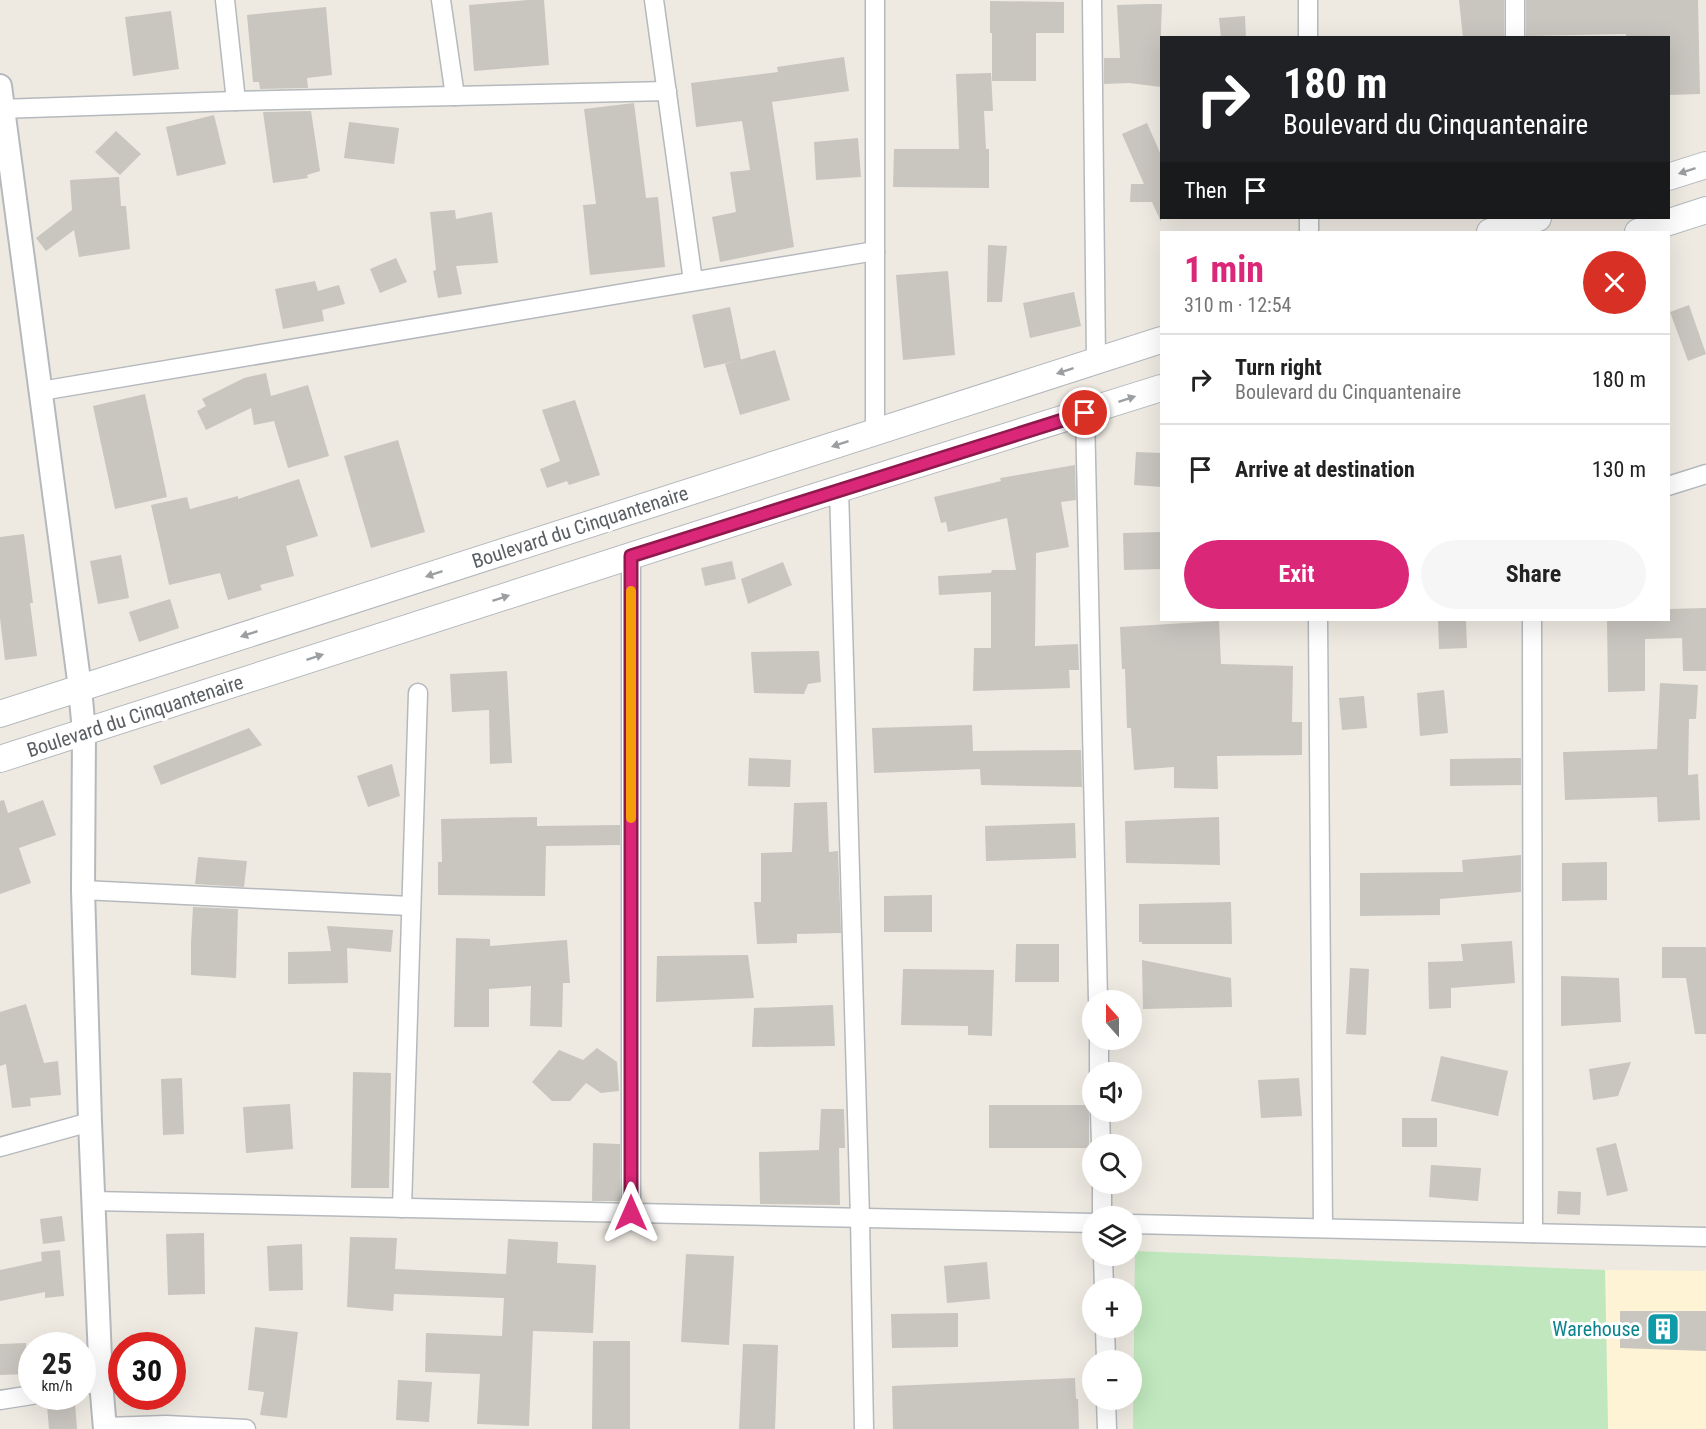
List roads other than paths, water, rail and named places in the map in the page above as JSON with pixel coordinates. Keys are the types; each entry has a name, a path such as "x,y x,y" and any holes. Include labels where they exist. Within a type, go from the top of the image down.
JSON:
{"main road":[{"path":"1670,176 1706,165"},
{"path":"1641,231 1706,210"},
{"path":"1494,231 1523,220"},
{"name":"Boulevard du Cinquantenaire","path":"0,714 1160,340"},
{"name":"Boulevard du Cinquantenaire","path":"0,759 839,489 1160,388"}],"street":[{"path":"225,0 236,100"},
{"path":"441,0 455,96"},
{"path":"654,0 693,282"},
{"path":"875,0 875,433"},
{"path":"1092,0 1096,361"},
{"path":"1308,0 1308,36"},
{"path":"1515,0 1515,36"},
{"path":"92,1332 93,1201 83,890 84,732 1,101 236,100 667,91"},
{"path":"40,391 875,251"},
{"path":"1085,413 1098,990"},
{"path":"1670,485 1706,474"},
{"path":"839,489 864,1429"},
{"path":"631,556 631,1213"},
{"path":"1318,621 1323,1228"},
{"path":"1532,621 1533,1233"},
{"path":"402,1208 418,693"},
{"path":"83,890 410,906"},
{"path":"0,1147 90,1122"},
{"path":"93,1201 1082,1223"},
{"path":"1142,1224 1706,1236"},
{"path":"96,1397 105,1428 166,1425 246,1429"},
{"path":"0,1401 18,1398"},
{"path":"1106,1410 1107,1429"}],"place":[{"name":"Warehouse","path":"1663,1329"}]}
